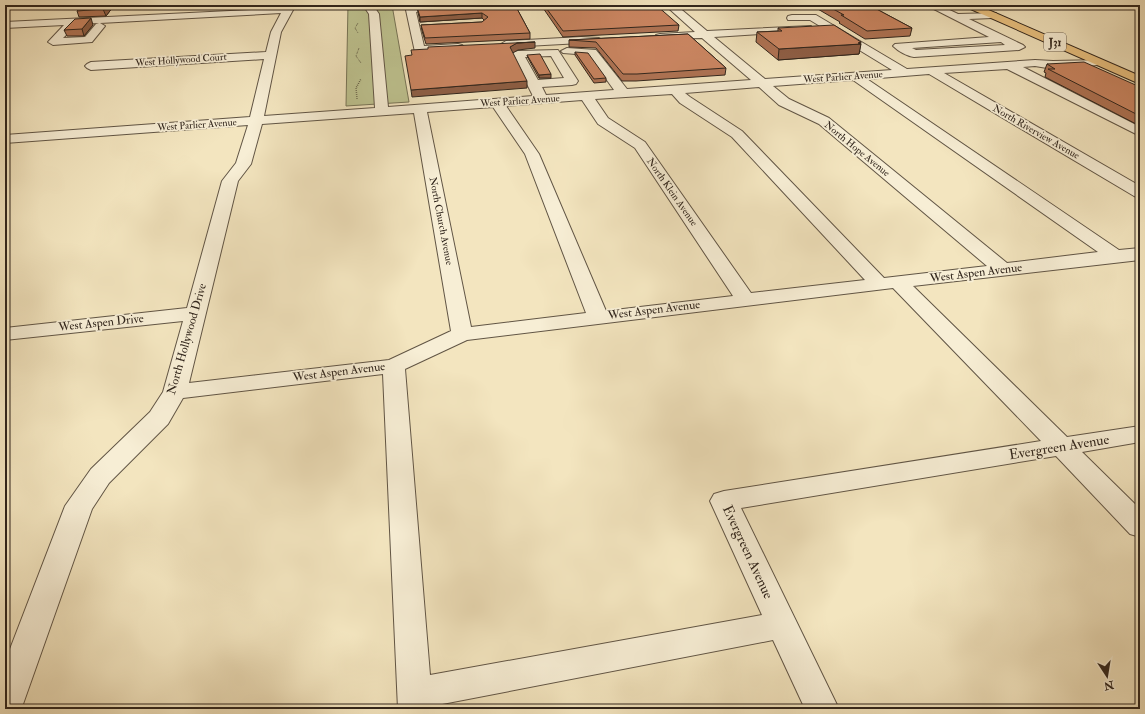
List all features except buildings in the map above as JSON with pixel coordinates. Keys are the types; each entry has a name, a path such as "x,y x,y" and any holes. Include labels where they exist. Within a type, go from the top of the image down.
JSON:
{"main road":[{"name":"J31","path":"969,5 1140,80"}],"street":[{"path":"5,25 46,23 70,25 140,18 150,5"},
{"path":"368,5 374,14 382,111"},
{"path":"411,55 468,49 419,50 418,27 411,10 439,5"},
{"name":"North Hope Avenue","path":"670,5 784,102 824,121 1003,269"},
{"path":"931,5 1019,47 914,54 900,46 1002,39"},
{"name":"North Hollywood Drive","path":"5,707 79,506 100,476 159,418 175,392 230,181 243,164 256,121 276,32 288,10 140,18"},
{"path":"46,23 55,14"},
{"path":"956,17 992,15"},
{"path":"782,18 812,17 905,73"},
{"path":"724,22 737,33"},
{"path":"70,25 53,42 88,40 102,23"},
{"path":"649,38 829,27"},
{"path":"574,30 581,40"},
{"path":"610,40 581,40 495,47 515,55 578,50 592,52 623,93"},
{"path":"964,51 995,66"},
{"path":"534,84 572,81 554,52"},
{"name":"West Hollywood Court","path":"91,66 270,55"},
{"path":"515,55 534,84 541,99"},
{"name":"West Parlier Avenue","path":"1035,63 1041,60 1086,56"},
{"name":"West Parlier Avenue","path":"5,139 1035,63 1053,65 1098,62"},
{"path":"1009,65 1140,132"},
{"name":"North Riverview Avenue","path":"932,71 1140,193"},
{"path":"855,76 1115,256"},
{"path":"675,89 685,100 736,134 888,283 1061,446 1140,526"},
{"name":"North Klein Avenue","path":"586,96 603,121 640,146 746,300"},
{"path":"498,103 532,154 598,317"},
{"name":"North Church Avenue","path":"420,108 462,334"},
{"name":"West Aspen Avenue","path":"175,392 394,366 462,334 1140,254"},
{"name":"West Aspen Drive","path":"5,334 196,313"},
{"path":"394,366 415,701 782,625 822,709"},
{"name":"Evergreen Avenue","path":"782,625 724,501 1140,434"}],"green space":[{"path":"348,5 392,5 409,102 346,106"}]}
